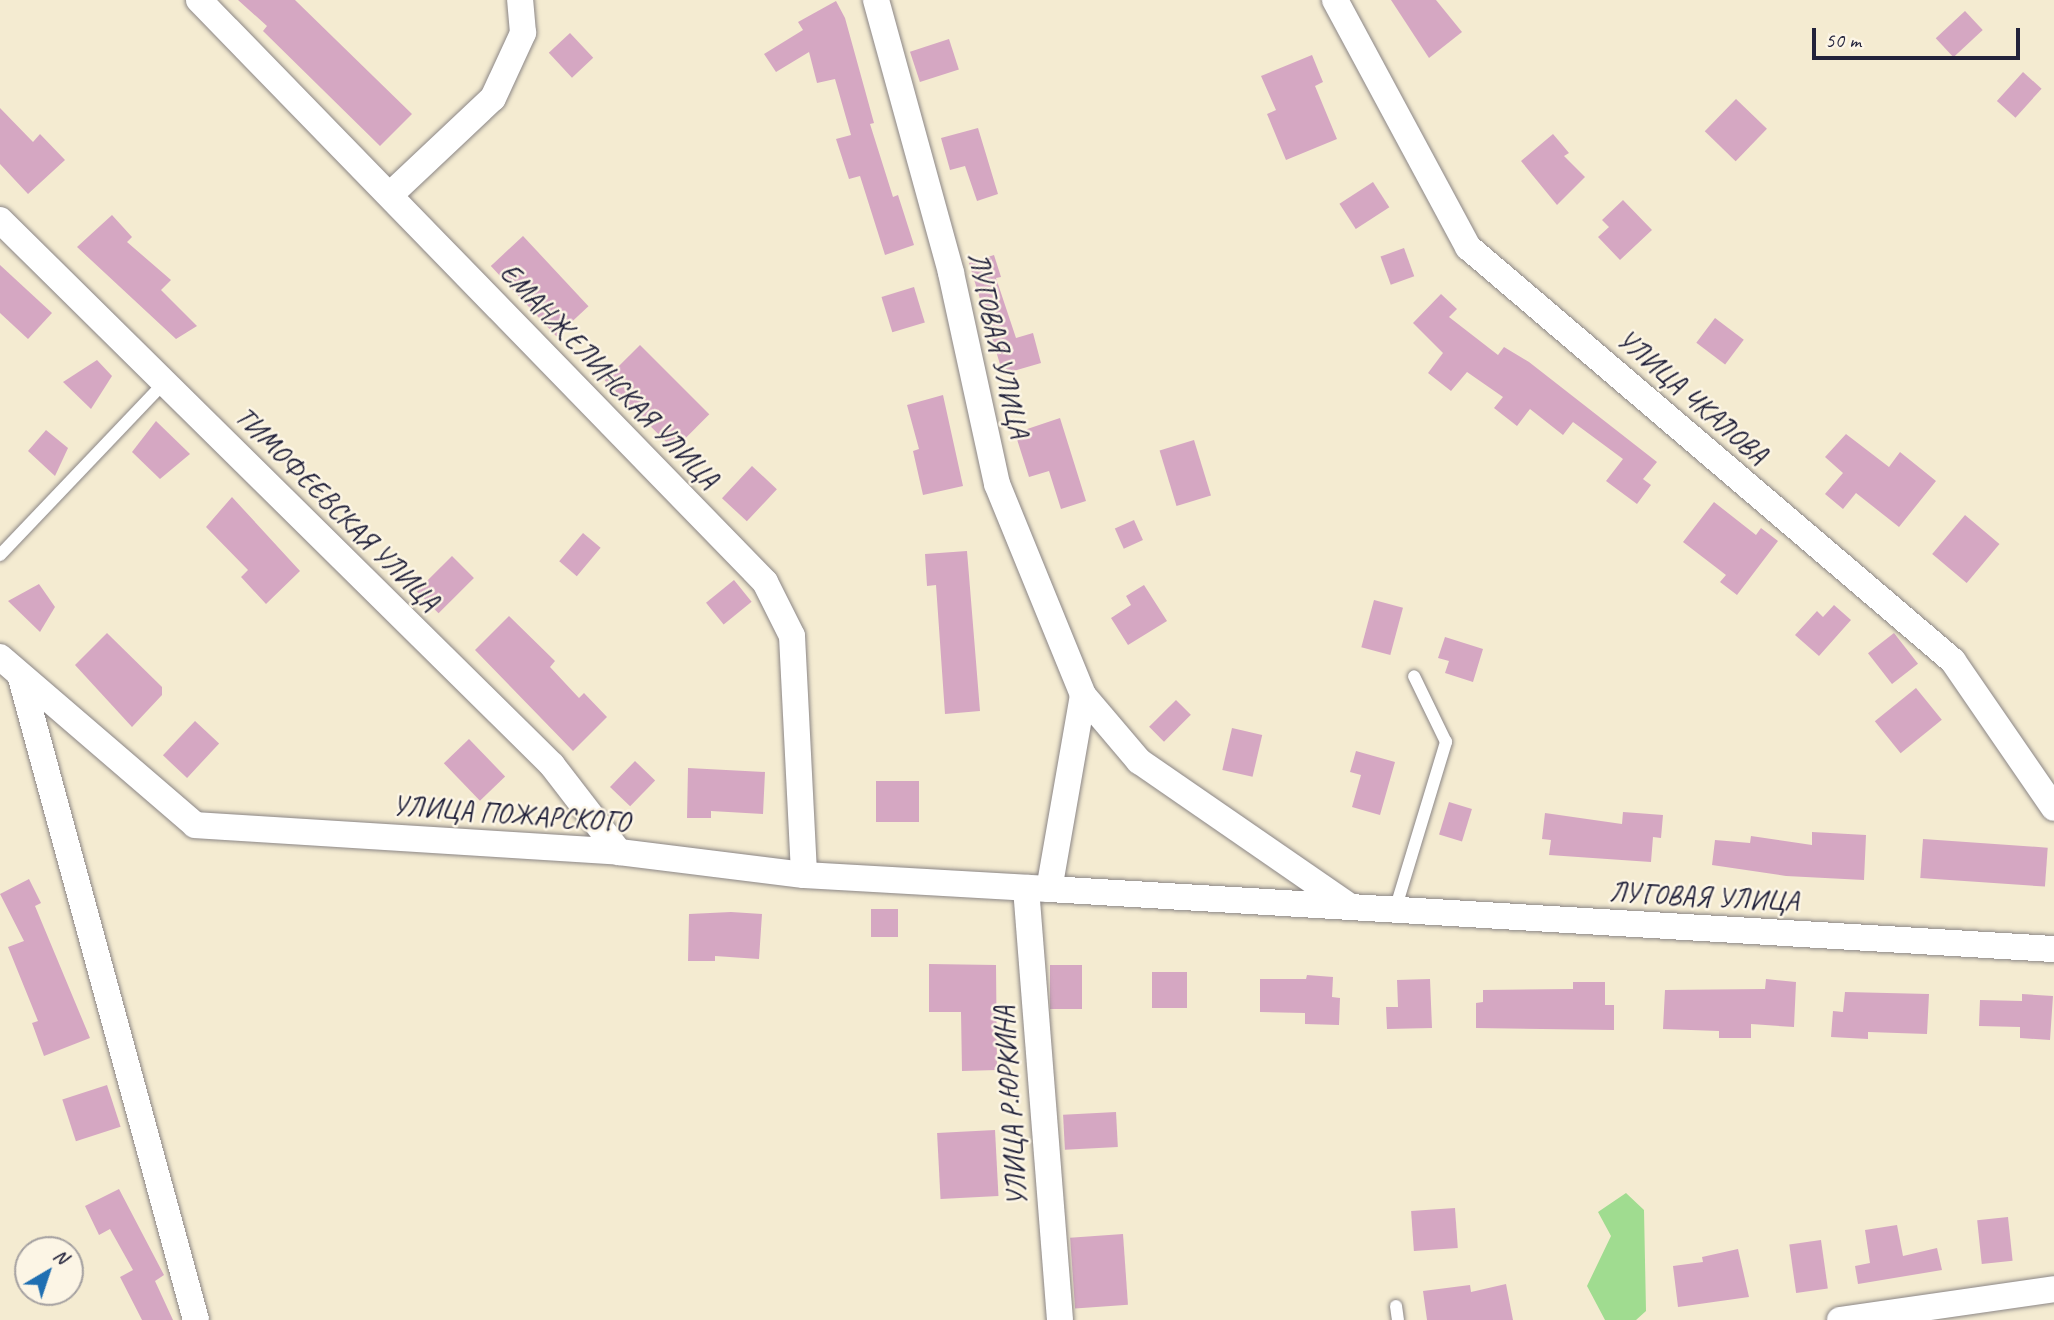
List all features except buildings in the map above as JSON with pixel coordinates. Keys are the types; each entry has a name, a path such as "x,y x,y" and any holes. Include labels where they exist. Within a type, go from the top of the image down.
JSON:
{"street":[{"name":"ЕМАНЖЕЛИНСКАЯ УЛИЦА","path":"199,0 765,582 792,636 804,874"},
{"path":"390,195 493,98 523,33 520,0"},
{"name":"ЛУГОВАЯ УЛИЦА","path":"876,0 951,273 997,484 1083,695 1139,761 1350,907"},
{"name":"УЛИЦА ЧКАЛОВА","path":"1335,0 1468,247 1953,662 2054,808"},
{"name":"ТИМОФЕЕВСКАЯ УЛИЦА","path":"0,219 552,765 619,852"},
{"name":"УЛИЦА ПОЖАРСКОГО","path":"0,657 21,678 195,825 619,852 804,874 1038,889"},
{"name":"УЛИЦА ПОЖАРСКОГО","path":"21,678 196,1320"},
{"path":"1038,889 1083,695"},
{"name":"ЛУГОВАЯ УЛИЦА","path":"1038,889 2054,949"},
{"name":"УЛИЦА Р.ЮРКИНА","path":"1038,889 1060,1320"},
{"path":"1840,1320 2054,1289"}],"lane":[{"path":"0,555 164,383"},
{"path":"1395,910 1446,742 1414,676"},
{"path":"1396,1306 1398,1320"}],"green space":[{"path":"1626,1193 1644,1210 1646,1311 1636,1320 1605,1320 1587,1286 1611,1236 1598,1212"}]}
